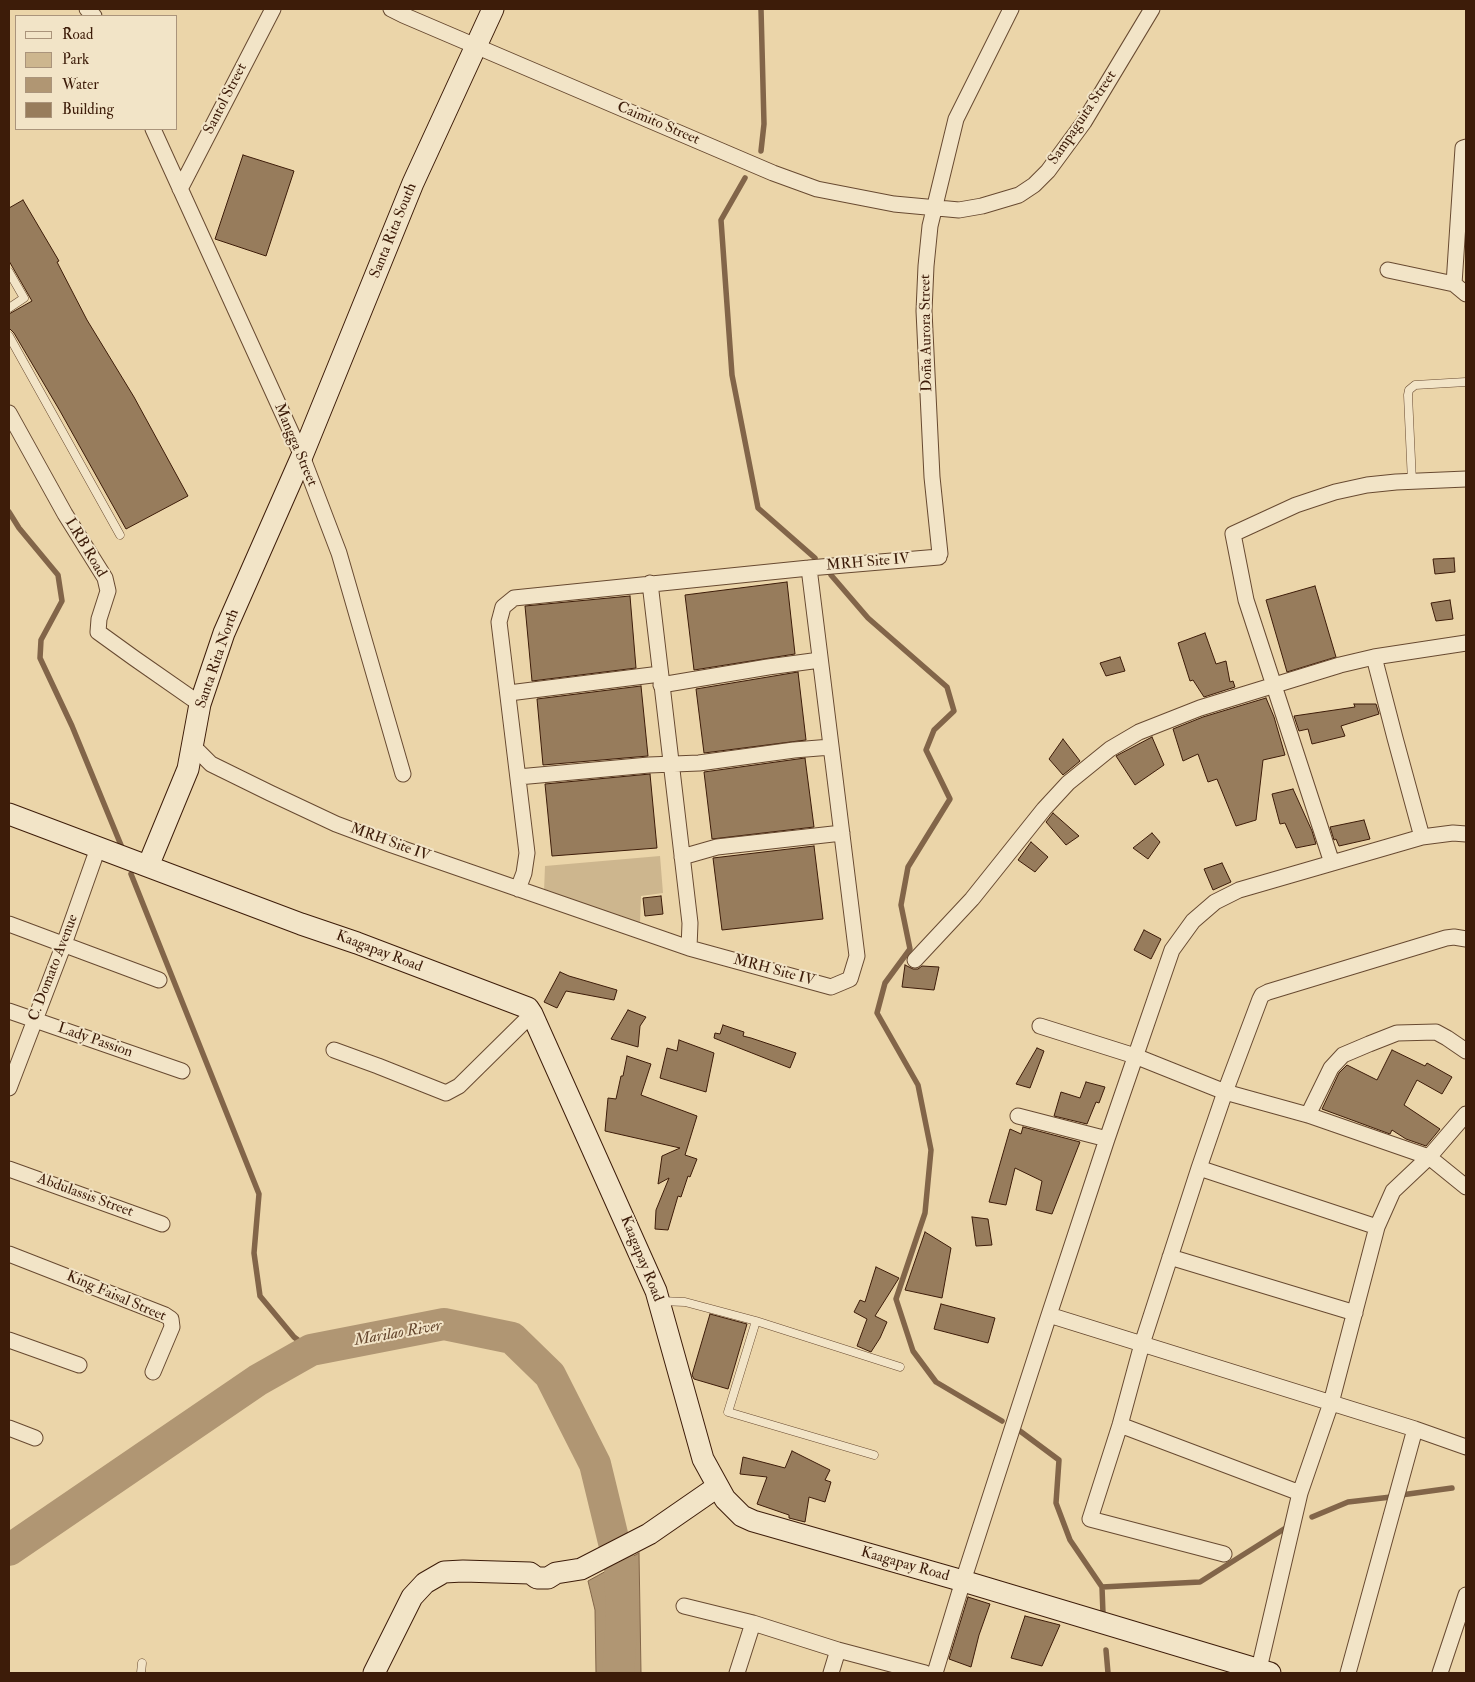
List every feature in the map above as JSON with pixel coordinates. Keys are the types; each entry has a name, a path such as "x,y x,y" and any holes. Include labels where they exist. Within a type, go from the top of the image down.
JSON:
{"street":[{"name":"Santol Street","path":"180,189 273,9"},
{"name":"Caimito Street","path":"391,9 403,16 773,173 817,189 886,203 934,209"},
{"name":"Santa Rita South","path":"302,456 413,183 493,9"},
{"name":"Doña Aurora Street","path":"940,555 932,477 924,311 926,266 934,209 956,119 1011,9"},
{"name":"Sampaguita Street","path":"934,209 959,210 982,206 1019,195 1034,185 1048,171 1084,122 1152,9"},
{"name":"Mangga Street","path":"153,130 302,456 339,553 403,774"},
{"path":"1454,284 1463,148 1466,146"},
{"path":"1388,270 1454,284 1466,294"},
{"name":"LRB Road","path":"9,413 65,514 105,578 108,591 99,619 98,632 200,704"},
{"name":"Santa Rita North","path":"148,866 188,769 200,704 224,634 302,456"},
{"path":"1332,863 1246,600 1233,534 1262,519 1334,492 1366,485 1466,479"},
{"name":"MRH Site IV","path":"193,746 212,764 336,824 689,948 831,987 850,979 858,956 809,568 940,555"},
{"path":"518,889 524,873 527,853 499,622 503,607 514,598 809,568"},
{"path":"650,584 690,923 689,948"},
{"path":"915,960 972,899 1044,809 1068,783 1110,749 1139,732 1200,708 1340,665 1374,657 1466,643"},
{"path":"1374,657 1394,738 1422,837"},
{"path":"509,693 660,680 820,660"},
{"path":"518,777 640,766 699,763 831,747"},
{"name":"Kaagapay Road","path":"9,814 528,1008 652,1282 702,1459 717,1488 732,1508 753,1521 963,1581 1262,1672"},
{"path":"682,857 717,847 842,833"},
{"path":"936,1673 963,1581 1049,1315 1172,950 1193,922 1215,902 1239,890 1422,837 1453,833 1466,834"},
{"name":"C. Domato Avenue","path":"9,1088 64,944 98,848"},
{"path":"9,924 159,980"},
{"path":"1224,1554 1090,1519 1120,1425 1142,1344 1199,1168 1260,999 1264,993 1446,938 1454,936 1466,939"},
{"name":"Lady Passion","path":"9,1011 182,1070"},
{"path":"334,1050 446,1093 459,1086 532,1014"},
{"path":"1040,1026 1136,1056 1225,1092 1308,1115 1429,1157 1466,1187"},
{"path":"1308,1115 1331,1068 1343,1055 1369,1044 1397,1033 1436,1032 1466,1051"},
{"path":"1262,1672 1300,1493 1331,1403 1377,1227 1393,1190 1429,1157 1466,1114"},
{"path":"1018,1116 1107,1139"},
{"path":"1199,1168 1377,1227"},
{"name":"Abdulassis Street","path":"9,1169 162,1224"},
{"name":"King Faisal Street","path":"9,1254 171,1319 172,1328 153,1372"},
{"path":"1170,1257 1354,1313"},
{"path":"1049,1315 1415,1429 1466,1447"},
{"path":"9,1340 79,1366"},
{"path":"1120,1425 1300,1493"},
{"path":"9,1428 35,1438"},
{"path":"1348,1673 1415,1429"},
{"path":"374,1673 412,1597 425,1583 444,1572 530,1573 537,1569 548,1568 556,1573 581,1569 649,1534 717,1488"},
{"path":"1440,1673 1466,1595"},
{"path":"684,1606 753,1623 838,1650 925,1673"},
{"path":"737,1673 753,1623"},
{"path":"831,1673 838,1650"}],"lane":[{"path":"9,272 24,298 9,308"},
{"path":"9,336 120,535"},
{"path":"1412,482 1409,390 1415,385 1466,382"},
{"path":"659,1302 678,1300 686,1302 756,1321 900,1367"},
{"path":"756,1321 728,1412 874,1455"},
{"path":"141,1673 142,1664"}],"green space":[{"path":"660,856 663,893 641,896 640,924 544,892 545,866"}],"water":[{"path":"639,1553 641,1673 596,1673 595,1610 588,1581"}],"building":[{"path":"243,155 294,171 266,256 215,239"},
{"path":"23,200 59,261 57,262 87,320 134,397 188,496 126,529 60,411 14,333 9,328 9,314 32,301 9,261 9,208"},
{"path":"1454,558 1455,572 1435,574 1433,559"},
{"path":"787,582 795,654 694,670 685,595"},
{"path":"1315,586 1336,657 1287,672 1266,600"},
{"path":"630,596 636,668 532,681 525,606"},
{"path":"1450,600 1453,619 1436,621 1431,603"},
{"path":"1205,633 1216,664 1226,661 1230,682 1233,681 1235,687 1204,697 1193,680 1190,681 1178,643"},
{"path":"1120,657 1125,671 1106,676 1100,663"},
{"path":"798,672 806,740 704,753 696,689"},
{"path":"641,686 648,756 543,765 537,699"},
{"path":"1266,698 1274,717 1285,755 1263,760 1256,820 1236,826 1217,779 1208,782 1198,754 1183,761 1173,729 1203,717"},
{"path":"1354,704 1376,704 1379,714 1341,726 1345,736 1312,744 1308,729 1299,731 1294,716 1355,707"},
{"path":"1152,737 1164,765 1135,785 1116,756"},
{"path":"1063,739 1080,761 1063,775 1049,759"},
{"path":"805,758 814,827 712,839 704,772"},
{"path":"650,774 657,848 552,856 545,784"},
{"path":"1293,789 1316,844 1296,848 1285,823 1280,824 1272,794"},
{"path":"1053,813 1079,836 1066,845 1046,822"},
{"path":"1364,820 1370,839 1339,846 1336,839 1334,840 1330,827"},
{"path":"1152,833 1160,842 1148,859 1133,848"},
{"path":"1031,842 1048,857 1035,872 1018,860"},
{"path":"814,846 823,919 722,930 713,858"},
{"path":"1222,863 1231,882 1213,890 1204,869"},
{"path":"661,896 663,914 645,916 643,898"},
{"path":"1144,930 1161,939 1151,959 1134,950"},
{"path":"905,965 913,969 918,969 922,966 939,967 934,990 902,987"},
{"path":"560,972 617,990 614,1000 566,991 557,1008 544,1002"},
{"path":"628,1010 646,1017 640,1026 638,1047 611,1039"},
{"path":"723,1025 744,1032 743,1036 796,1053 790,1068 714,1038 715,1033 720,1034"},
{"path":"679,1040 714,1053 706,1092 660,1078 667,1048 677,1051"},
{"path":"1037,1048 1044,1051 1030,1088 1016,1084"},
{"path":"1392,1050 1425,1066 1427,1063 1452,1077 1442,1094 1417,1080 1404,1105 1440,1129 1426,1146 1406,1139 1392,1130 1390,1134 1322,1109 1339,1073 1347,1065 1377,1080"},
{"path":"627,1056 651,1064 641,1095 697,1116 685,1155 697,1159 690,1177 688,1176 681,1197 678,1196 668,1230 655,1229 656,1210 669,1178 658,1184 662,1156 680,1148 605,1131 608,1098 616,1099"},
{"path":"1086,1082 1105,1087 1099,1103 1096,1102 1087,1124 1054,1116 1061,1092 1080,1098"},
{"path":"1023,1127 1080,1142 1052,1214 1036,1210 1042,1181 1015,1168 1006,1205 989,1202 1010,1129 1021,1134"},
{"path":"972,1217 988,1219 992,1245 976,1246"},
{"path":"925,1232 951,1248 942,1298 905,1290"},
{"path":"876,1267 899,1278 875,1316 887,1322 871,1352 857,1346 867,1319 854,1312 860,1300 865,1302"},
{"path":"941,1304 995,1318 988,1343 934,1329"},
{"path":"710,1314 747,1324 728,1389 694,1379 692,1375"},
{"path":"792,1451 830,1470 825,1480 831,1482 825,1502 809,1497 805,1522 789,1518 789,1515 757,1504 767,1477 740,1474 743,1457 785,1468"},
{"path":"968,1597 990,1604 979,1635 971,1667 949,1659"},
{"path":"1025,1616 1060,1625 1042,1666 1011,1658"}],"waterway":[{"path":"761,9 764,124 761,151"},
{"path":"745,178 721,220 732,375 758,508 815,558"},
{"path":"9,512 19,528 58,575 62,601 41,640 40,658 72,726 123,850"},
{"path":"831,575 868,618 947,687 954,711 934,730 926,750 950,799 908,867 901,905 910,949 885,983 877,1013 918,1085 931,1150 925,1213 896,1299 913,1351 936,1382 1002,1421"},
{"path":"131,874 259,1194 254,1253 260,1296 294,1337 311,1350"},
{"name":"Marilao River","path":"9,1550 258,1380 311,1350 444,1324 512,1338 550,1375 595,1464 620,1567 622,1617 618,1673"},
{"path":"1020,1431 1059,1460 1056,1503 1070,1540 1102,1587 1103,1614"},
{"path":"1401,1495 1452,1488"},
{"path":"1312,1517 1348,1502 1391,1497"},
{"path":"1102,1587 1200,1582 1284,1529"},
{"path":"1106,1650 1108,1673"}]}
